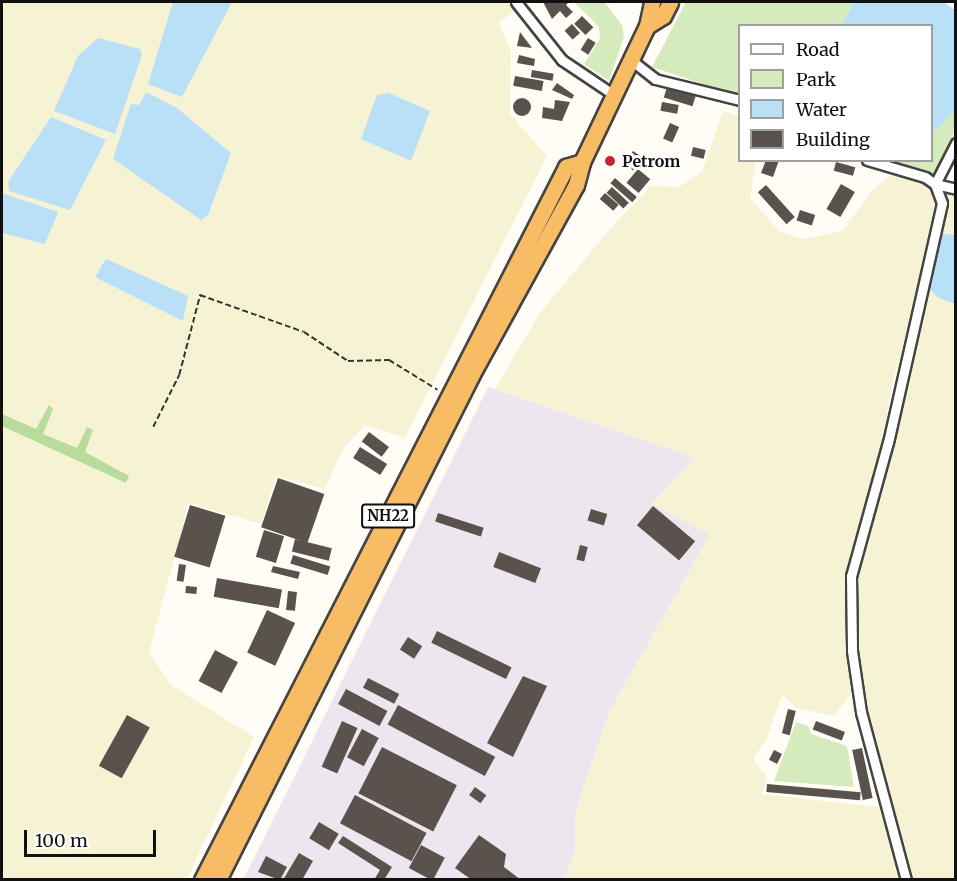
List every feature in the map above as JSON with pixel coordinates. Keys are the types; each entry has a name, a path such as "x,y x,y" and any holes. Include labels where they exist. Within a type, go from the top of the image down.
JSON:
{"highway":[{"name":"NH22","path":"218,879 472,374 576,185 582,162 647,26 652,2"},
{"name":"NH22","path":"647,26 663,16 670,2"},
{"name":"NH22","path":"202,879 566,167 582,162"}],"street":[{"path":"516,2 562,60 614,95"},
{"path":"631,60 655,79 738,100"},
{"path":"906,879 861,712 852,651 851,576 922,303 942,203 935,184 956,143"},
{"path":"873,162 956,189"}],"path":[{"path":"153,427 179,375 200,295 304,332 348,361 389,360 448,397"}],"shaded area":[{"path":"2,2 506,2 516,9 499,23 511,51 510,114 547,156 405,438 365,425 342,450 325,489 276,476 261,524 189,503 149,652 171,685 254,737 187,879 2,880"},
{"path":"723,111 738,116 738,162 756,162 750,198 780,232 803,239 843,231 871,191 894,173 922,180 938,198 917,300 892,384 880,460 852,553 846,630 851,694 834,716 797,708 782,695 767,738 753,759 767,777 762,794 878,807 903,879 564,879 575,851 576,810 609,712 710,535 651,504 695,458 495,389 540,313 608,231 651,186 679,187 702,172"},
{"path":"955,188 955,235 937,233 948,191"},
{"path":"927,286 938,298 955,304 956,879 910,880 884,804 853,650 854,577"},
{"path":"488,387 696,458 710,535 609,712 576,810 575,851 564,879 243,880"}],"green space":[{"path":"574,2 604,2 622,25 624,37 609,81 584,64 600,39 599,27"},
{"path":"686,2 854,2 843,24 738,24 738,96 652,67"},
{"path":"955,110 955,130 934,179 882,162 933,162 933,129"},
{"path":"49,405 53,409 43,434 77,448 87,427 93,430 85,452 129,476 126,483 2,426 2,414 36,429"},
{"path":"796,722 808,726 811,734 847,746 854,787 774,781"}],"water":[{"path":"173,2 232,2 182,97 148,84"},
{"path":"854,2 944,2 955,10 955,110 937,129 933,130 933,24 843,24"},
{"path":"98,38 140,49 142,55 115,134 54,111 78,56"},
{"path":"146,92 177,108 231,153 208,215 201,220 113,159 131,104 139,105"},
{"path":"389,93 430,111 411,161 361,139 377,95"},
{"path":"51,117 106,140 70,210 9,191 8,182"},
{"path":"2,193 58,212 45,244 2,233"},
{"path":"937,233 955,235 955,304 938,298 927,286"},
{"path":"106,259 188,296 183,321 95,277"}],"building":[{"path":"543,2 569,2 566,5 573,12 566,18 560,11 552,19"},
{"path":"582,16 593,27 586,35 574,24"},
{"path":"572,24 580,33 573,40 565,31"},
{"path":"520,32 532,48 517,46"},
{"path":"588,38 596,43 588,55 581,50"},
{"path":"519,55 535,59 534,66 517,63"},
{"path":"532,70 554,74 552,81 531,77"},
{"path":"515,76 544,81 542,91 513,86"},
{"path":"557,83 574,95 572,99 552,90"},
{"path":"667,87 696,96 692,106 664,98"},
{"path":"522,98 528,101 531,107 528,113 522,116 516,113 513,107 516,101"},
{"path":"555,100 570,102 562,121 542,118 543,107 554,109"},
{"path":"662,102 679,105 677,114 660,111"},
{"path":"670,123 679,127 672,143 663,139"},
{"path":"693,147 706,150 704,159 691,156"},
{"path":"633,151 642,157 633,170 624,164"},
{"path":"765,162 778,162 773,177 761,173"},
{"path":"836,162 855,167 853,176 834,171"},
{"path":"638,169 650,179 639,193 626,183"},
{"path":"615,178 637,197 632,202 610,183"},
{"path":"841,184 855,192 840,217 826,209"},
{"path":"766,185 795,217 787,224 758,192"},
{"path":"612,187 629,203 623,209 607,193"},
{"path":"605,193 619,205 613,211 600,199"},
{"path":"800,210 815,215 812,225 797,220"},
{"path":"369,432 389,447 382,457 362,442"},
{"path":"360,447 387,464 380,475 353,458"},
{"path":"278,478 324,494 307,543 261,527"},
{"path":"190,505 225,516 210,567 174,557"},
{"path":"653,506 695,541 679,561 637,525"},
{"path":"591,509 607,514 604,525 587,520"},
{"path":"438,513 484,528 481,536 435,522"},
{"path":"264,530 284,536 276,563 256,557"},
{"path":"295,539 332,548 329,561 292,552"},
{"path":"580,545 588,547 584,561 576,560"},
{"path":"499,552 541,568 535,583 493,567"},
{"path":"293,555 330,566 328,575 290,564"},
{"path":"179,564 186,565 184,582 177,581"},
{"path":"273,566 300,572 298,579 271,572"},
{"path":"217,578 282,589 279,608 214,597"},
{"path":"186,586 197,587 196,594 185,593"},
{"path":"288,591 297,592 295,611 286,610"},
{"path":"267,610 295,623 275,666 247,653"},
{"path":"437,631 512,667 506,679 431,643"},
{"path":"408,637 422,646 414,659 400,650"},
{"path":"215,650 238,662 222,693 199,681"},
{"path":"523,676 547,686 513,757 487,743"},
{"path":"368,678 399,694 394,704 363,688"},
{"path":"346,689 387,711 380,726 338,704"},
{"path":"398,705 495,757 485,776 388,724"},
{"path":"788,709 796,711 790,735 782,733"},
{"path":"127,715 150,728 122,778 99,766"},
{"path":"342,721 358,728 337,774 322,767"},
{"path":"816,721 845,732 842,741 813,729"},
{"path":"362,729 379,738 364,766 347,757"},
{"path":"382,747 457,785 433,831 358,793"},
{"path":"862,748 873,798 863,800 852,750"},
{"path":"774,750 782,754 777,764 769,760"},
{"path":"767,784 861,792 860,800 766,792"},
{"path":"475,787 486,795 480,803 469,795"},
{"path":"355,795 427,833 411,861 340,823"},
{"path":"319,822 339,834 329,850 309,838"},
{"path":"479,835 506,854 504,867 521,880 472,880 455,868"},
{"path":"343,836 392,867 384,880 374,880 380,870 338,843"},
{"path":"421,845 445,858 433,880 409,868"},
{"path":"299,853 313,861 302,880 283,880"},
{"path":"266,856 287,867 280,880 258,872"}],"place":[{"name":"Petrom","path":"610,161"}]}
